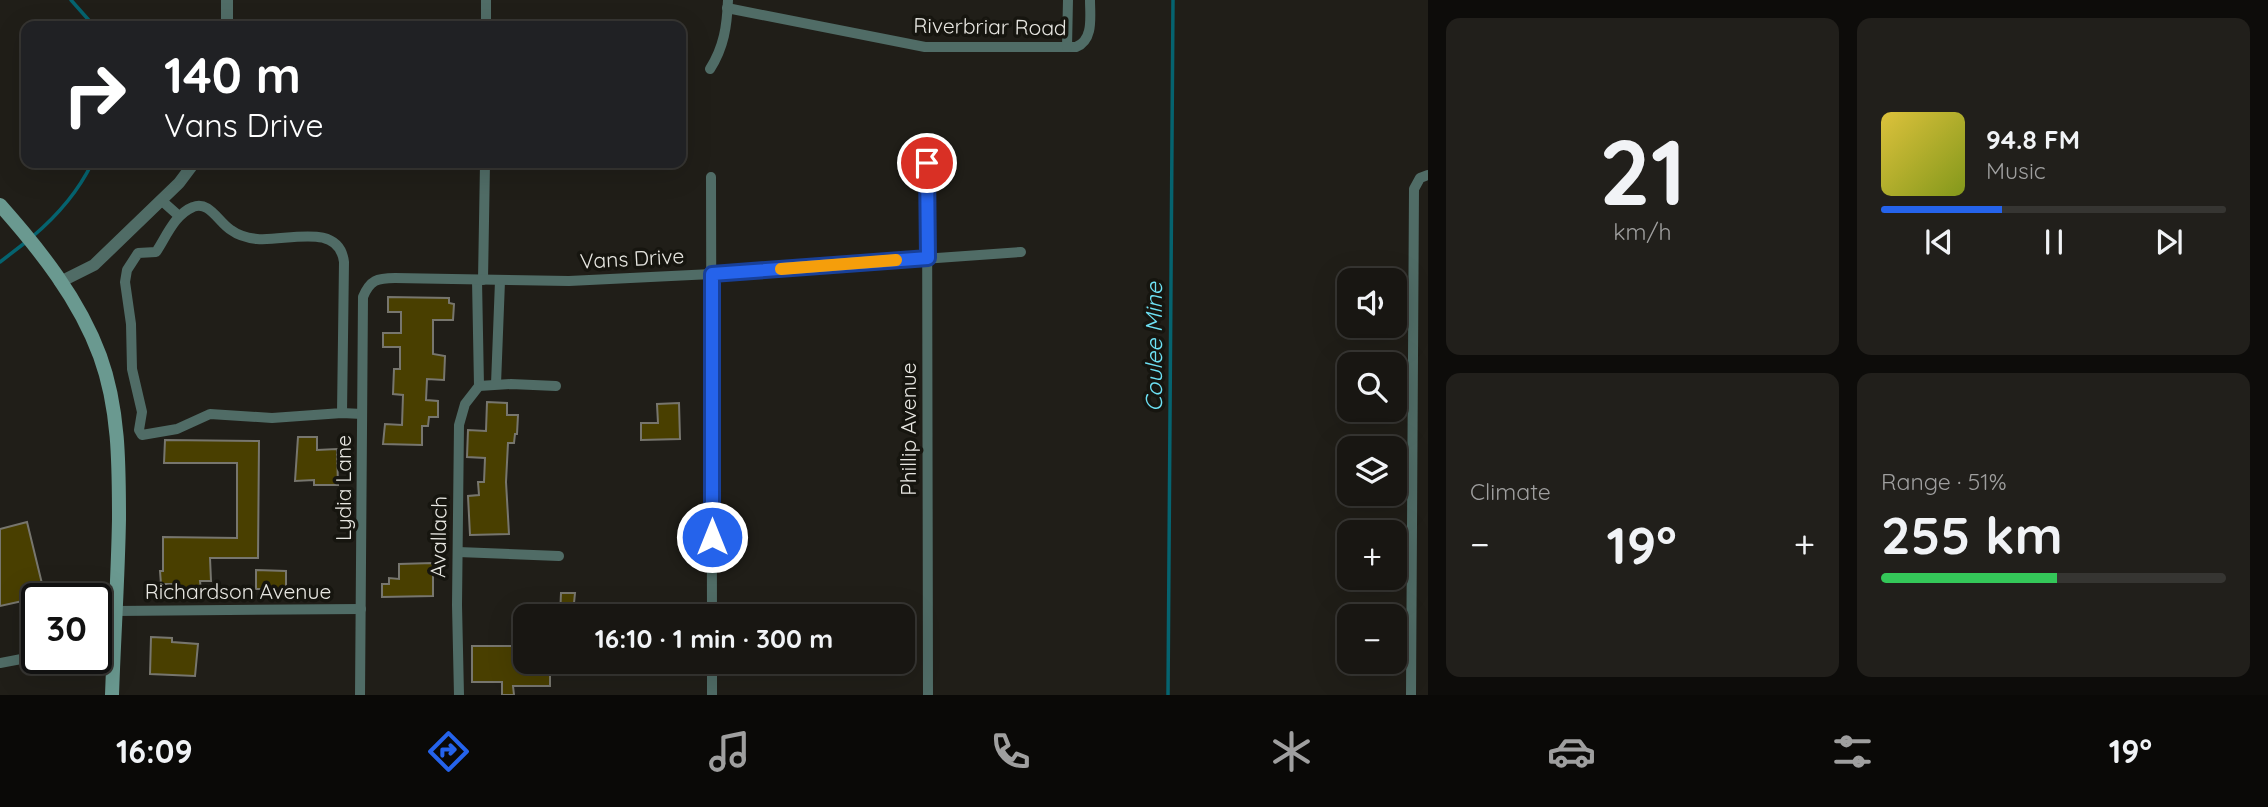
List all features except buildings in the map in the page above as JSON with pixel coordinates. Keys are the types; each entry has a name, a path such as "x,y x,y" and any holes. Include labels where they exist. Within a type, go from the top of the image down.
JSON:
{"main road":[{"path":"0,205 46,262 85,322 99,355 114,410 119,475 111,695"}],"street":[{"path":"227,0 227,21"},
{"path":"486,0 486,21"},
{"path":"1067,47 1068,0"},
{"name":"Riverbriar Road","path":"728,4 925,47 1076,47 1085,42 1089,31 1090,0"},
{"path":"710,69 724,42 728,4"},
{"name":"Phillip Avenue","path":"927,163 928,695"},
{"path":"60,282 94,265 161,200 190,168"},
{"path":"485,168 479,386 556,386"},
{"path":"1411,695 1415,189 1420,178 1428,175"},
{"path":"711,177 712,604"},
{"path":"161,200 179,216"},
{"path":"342,413 344,262 343,252 338,244 323,237 258,239 242,236 201,205 193,206 179,216 156,252 138,253 127,270 125,282 131,324 132,369 142,412 139,430 146,436 157,431 177,429 210,414 272,418 362,414"},
{"name":"Vans Drive","path":"371,282 379,278 569,281 712,274 1021,252"},
{"path":"496,384 500,281"},
{"name":"Lydia Lane","path":"360,695 363,298 371,282"},
{"name":"Avallach","path":"459,695 459,425 465,404 479,386"},
{"path":"458,552 559,556"},
{"name":"Richardson Avenue","path":"115,611 361,609"},
{"path":"0,663 21,659"},
{"path":"712,674 712,695"}],"waterway":[{"path":"71,0 90,21"},
{"name":"Coulee Mine","path":"1168,695 1173,0"},
{"path":"32,237 66,203 89,168"},
{"path":"0,262 26,242"}],"slow traffic":[{"path":"781,269 896,260"}],"route":[{"path":"712,537 712,274 928,258 927,163"}]}
